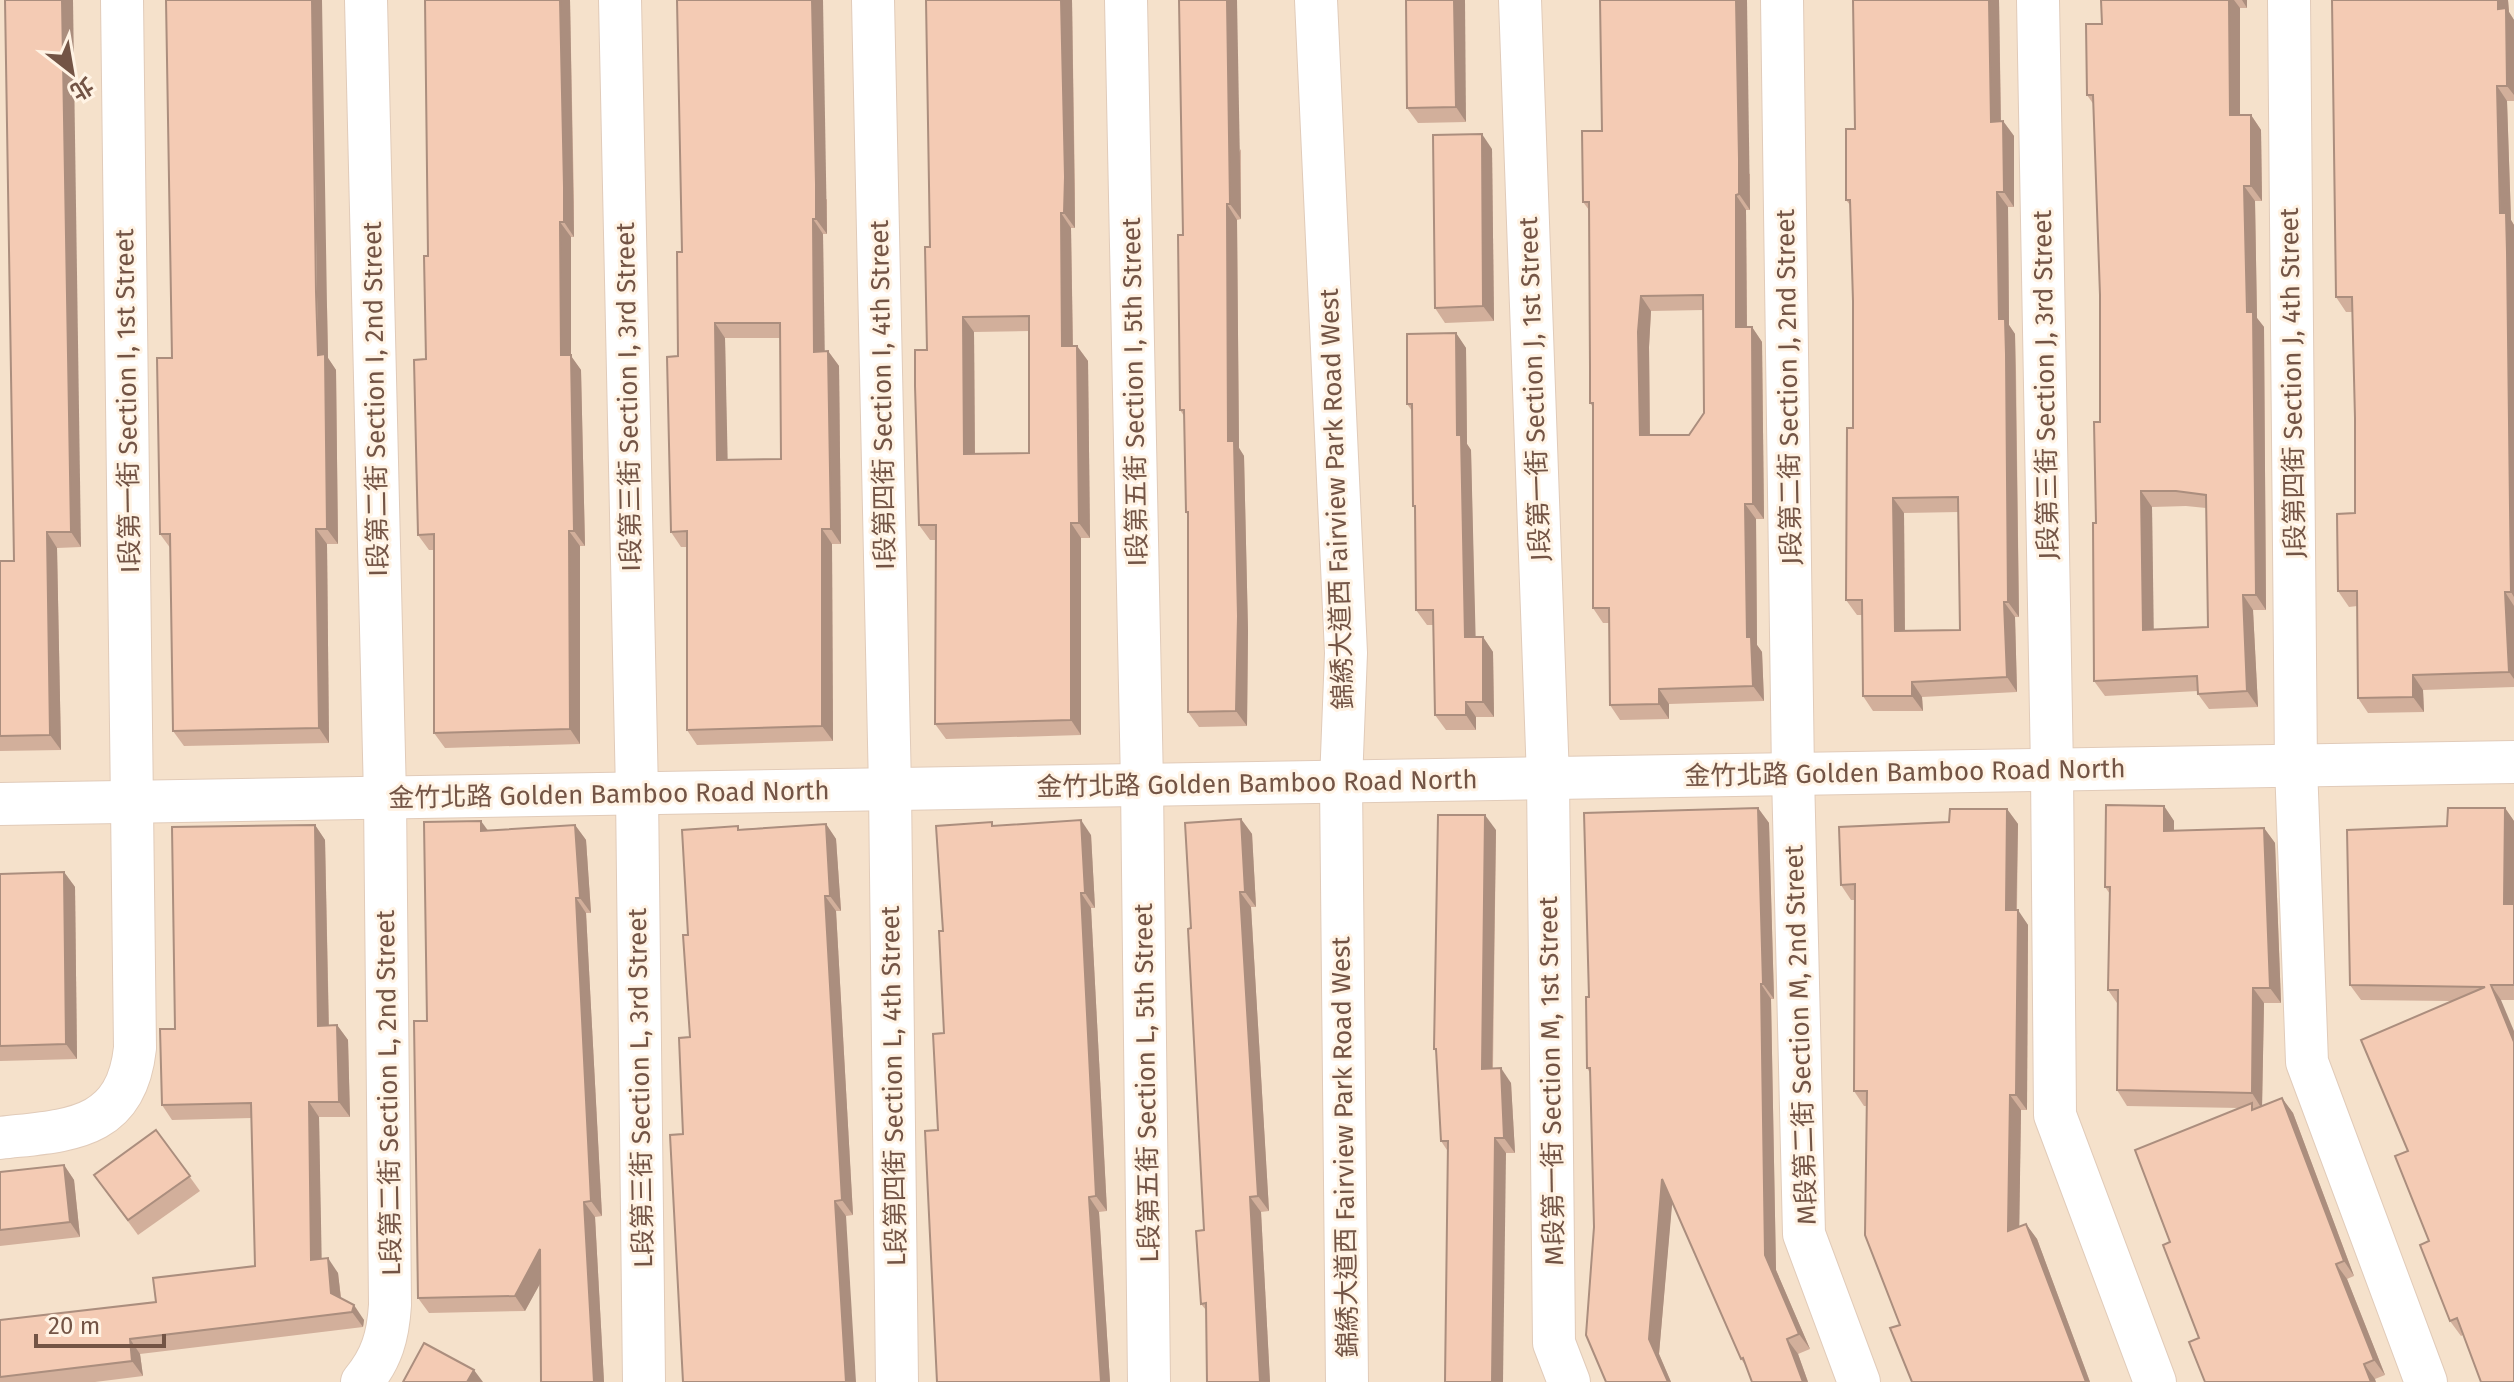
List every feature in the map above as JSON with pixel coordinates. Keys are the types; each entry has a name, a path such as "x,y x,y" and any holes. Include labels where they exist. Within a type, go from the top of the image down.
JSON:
{"street":[{"name":"I段第一街 Section I, 1st Street","path":"0,1138 81,1127 99,1117 114,1104 129,1078 135,1048 122,0"},
{"name":"I段第二街 Section I, 2nd Street","path":"366,0 385,797"},
{"name":"I段第三街 Section I, 3rd Street","path":"620,0 637,793"},
{"name":"I段第四街 Section I, 4th Street","path":"873,0 890,789"},
{"name":"I段第五街 Section I, 5th Street","path":"1126,0 1142,785"},
{"name":"錦綉大道西 Fairview Park Road West","path":"1316,0 1346,653 1341,782 1347,1382"},
{"name":"J段第一街 Section J, 1st Street","path":"1520,0 1548,778"},
{"name":"J段第二街 Section J, 2nd Street","path":"1782,0 1793,774"},
{"name":"J段第三街 Section J, 3rd Street","path":"2038,0 2055,1115 2155,1382"},
{"name":"J段第四街 Section J, 4th Street","path":"2289,0 2296,766 2307,1062 2426,1382"},
{"name":"金竹北路 Golden Bamboo Road North","path":"0,804 2514,762"},
{"name":"M段第二街 Section M, 2nd Street","path":"1793,774 1804,1234 1859,1382"},
{"name":"M段第一街 Section M, 1st Street","path":"1548,778 1554,1343 1569,1382"},
{"name":"L段第五街 Section L, 5th Street","path":"1142,785 1149,1382"},
{"name":"L段第四街 Section L, 4th Street","path":"890,789 897,1382"},
{"name":"L段第三街 Section L, 3rd Street","path":"637,793 644,1382"},
{"name":"L段第二街 Section L, 2nd Street","path":"362,1382 377,1363 388,1335 390,1305 385,797"}],"shaded area":[{"path":"0,0 2514,0 2514,1382 0,1382"}],"building":[{"path":"5,0 62,0 71,532 47,532 50,735 0,736 0,561 14,561"},
{"path":"166,0 312,0 316,292 318,355 325,354 327,529 316,529 319,728 173,731 170,534 160,534 157,358 172,358"},
{"path":"425,0 560,0 564,187 564,222 560,222 561,355 571,355 574,531 569,531 570,729 434,733 434,534 418,535 414,360 426,359"},
{"path":"677,0 812,0 816,184 816,219 813,219 814,352 828,351 831,529 822,529 822,726 687,730 687,531 671,532 667,357 678,356 677,252 682,252","holes":["715,323 780,323 781,459 717,460"]},
{"path":"926,0 1061,0 1065,177 1064,213 1061,213 1062,346 1077,346 1079,523 1071,523 1071,720 935,724 936,525 919,525 915,386 915,350 927,350 925,247 930,247","holes":["1029,316 1029,453 964,454 963,317"]},
{"path":"1179,0 1227,0 1230,204 1227,204 1228,441 1234,441 1238,616 1236,711 1188,712 1188,512 1184,410 1180,410 1178,235 1183,235"},
{"path":"1406,0 1454,0 1456,107 1407,108"},
{"path":"1600,0 1736,0 1739,194 1736,195 1736,327 1752,327 1753,504 1745,504 1747,637 1751,637 1753,686 1659,689 1659,704 1610,705 1609,608 1593,608 1589,202 1583,202 1582,131 1602,131","holes":["1703,295 1704,413 1689,435 1640,435 1638,332 1641,296"]},
{"path":"1853,0 1989,0 1991,122 2003,121 2004,192 1997,192 1999,319 2005,319 2006,354 2008,602 2004,602 2007,677 1912,682 1912,696 1863,696 1862,600 1846,600 1847,428 1853,428 1853,301 1850,200 1846,200 1846,129 1855,129","holes":["1958,497 1960,630 1895,631 1893,498"]},
{"path":"2101,0 2229,0 2230,115 2251,115 2251,186 2244,186 2247,312 2253,312 2256,595 2243,595 2247,691 2198,694 2197,676 2094,681 2094,422 2100,422 2100,295 2093,95 2087,95 2086,24 2102,24","holes":["2141,491 2206,495 2208,627 2143,630"]},
{"path":"2332,0 2498,0 2498,9 2506,8 2507,86 2497,86 2500,213 2506,213 2507,252 2511,592 2505,592 2509,672 2413,675 2413,697 2358,698 2357,591 2338,591 2337,514 2355,513 2355,418 2352,297 2336,297"},
{"path":"1482,134 1483,306 1435,308 1433,135"},
{"path":"1456,333 1465,637 1483,637 1483,702 1466,702 1466,715 1435,715 1433,610 1416,610 1412,404 1407,404 1407,334"},
{"path":"2106,805 2164,806 2164,831 2264,828 2270,988 2253,988 2252,1093 2117,1090 2118,990 2108,990 2110,887 2105,887"},
{"path":"1758,808 1765,1255 1799,1334 1787,1339 1803,1382 1752,1382 1662,1179 1649,1339 1668,1382 1606,1382 1586,1335 1594,1227 1590,1068 1587,1068 1586,997 1589,997 1584,813"},
{"path":"2448,808 2505,808 2504,904 2514,904 2514,985 2491,985 2514,1042 2514,1382 2481,1382 2457,1318 2450,1321 2420,1245 2429,1241 2395,1156 2408,1151 2361,1040 2485,987 2350,985 2347,830 2447,826"},
{"path":"1950,809 2007,809 2006,910 2018,910 2016,1095 2010,1095 2008,1231 2026,1224 2086,1382 1912,1382 1890,1328 1900,1325 1865,1235 1867,1091 1854,1091 1855,884 1841,885 1839,827 1949,822"},
{"path":"1438,815 1485,815 1482,1069 1501,1068 1504,1138 1495,1138 1492,1382 1445,1382 1448,1141 1441,1141 1434,1049"},
{"path":"1241,819 1245,892 1240,892 1258,1196 1250,1197 1260,1382 1207,1382 1206,1303 1201,1304 1196,1231 1204,1230 1185,823"},
{"path":"1081,820 1085,893 1081,893 1096,1196 1089,1197 1101,1382 937,1382 925,1131 938,1130 933,1034 944,1033 939,931 943,931 936,826"},
{"path":"481,821 481,831 575,825 591,1201 584,1202 594,1382 541,1382 540,1249 515,1296 418,1298 414,1021 427,1021 424,822"},
{"path":"826,824 830,896 825,896 842,1200 835,1201 846,1382 683,1382 670,1135 683,1134 679,1038 690,1037 683,935 688,935 682,830"},
{"path":"315,825 318,1026 337,1025 339,1102 309,1102 311,1260 328,1258 331,1293 354,1305 352,1312 130,1339 132,1361 0,1377 0,1320 156,1302 153,1278 255,1266 251,1103 162,1105 160,1029 175,1029 172,827"},
{"path":"64,872 66,1044 0,1046 0,874"},
{"path":"2282,1098 2344,1261 2336,1264 2374,1360 2364,1364 2371,1382 2205,1382 2189,1342 2199,1338 2163,1245 2170,1242 2135,1150 2252,1103 2252,1110"},
{"path":"156,1130 190,1176 128,1220 94,1175"},
{"path":"64,1165 70,1222 0,1230 0,1172"},
{"path":"424,1343 474,1370 467,1382 403,1382"}]}
